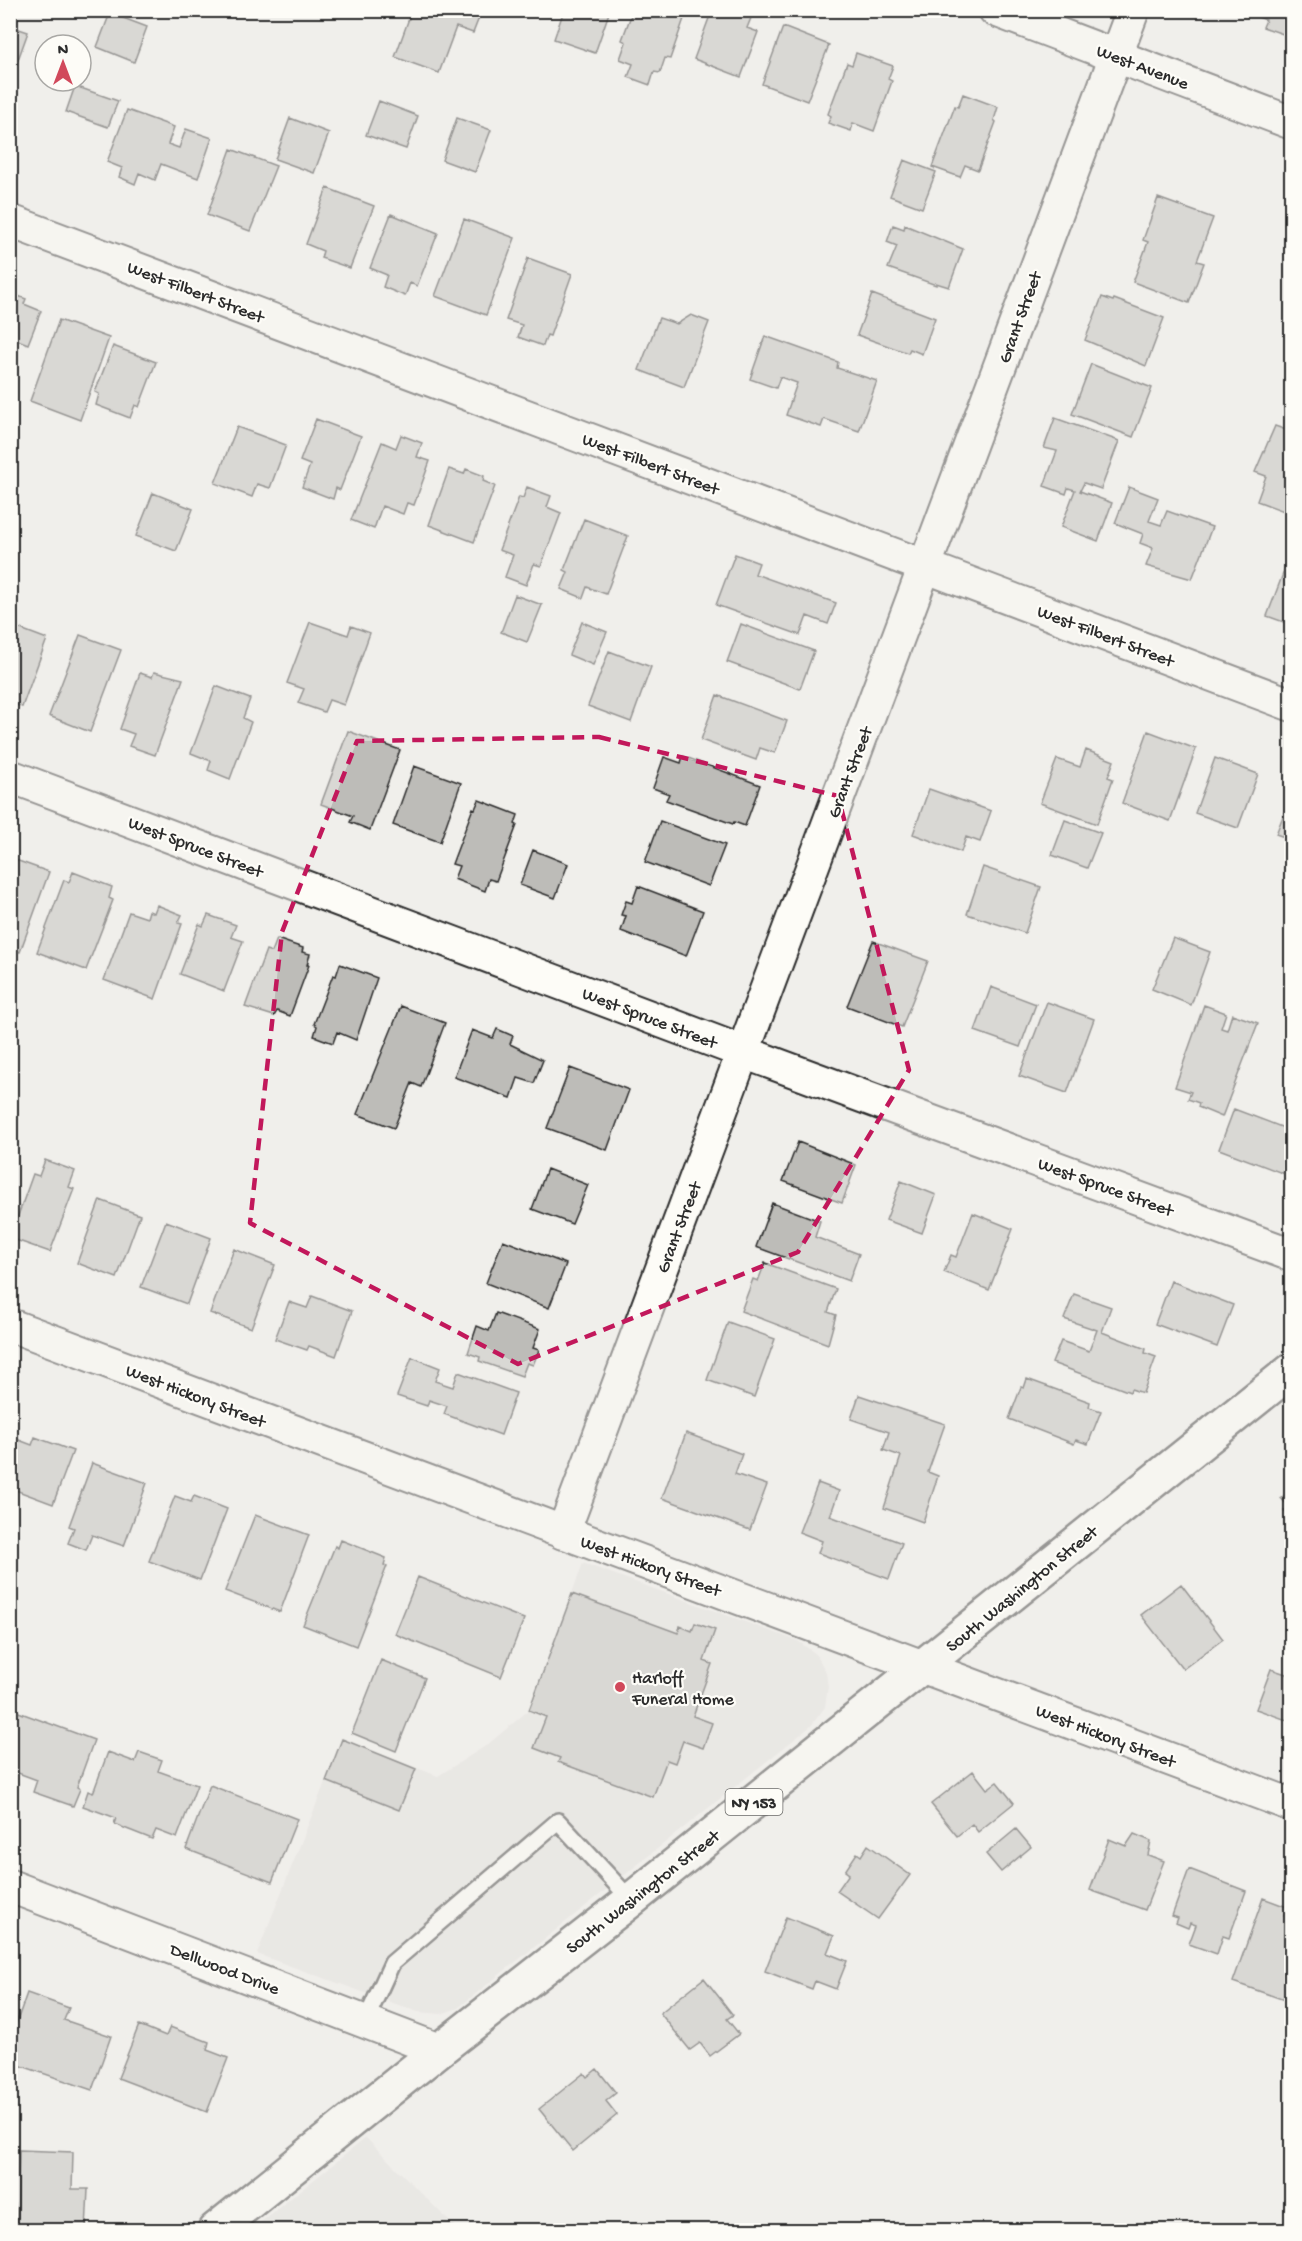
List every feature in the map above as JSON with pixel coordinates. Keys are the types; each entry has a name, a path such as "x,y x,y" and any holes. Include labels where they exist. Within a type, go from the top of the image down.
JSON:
{"main road":[{"name":"South Washington Street","path":"215,2230 439,2050 632,1900 1292,1370"}],"street":[{"name":"West Avenue","path":"995,10 1292,123"},
{"name":"Grant Street","path":"563,1533 1133,10"},
{"name":"West Filbert Street","path":"10,221 1292,705"},
{"name":"West Spruce Street","path":"10,776 743,1052 1292,1254"},
{"name":"West Hickory Street","path":"10,1325 1292,1805"},
{"name":"Dellwood Drive","path":"10,1886 439,2050"}],"lane":[{"path":"366,2022 392,1963 558,1821 632,1900"}],"highlighted area":[{"path":"599,737 838,796 909,1070 798,1252 518,1364 250,1223 282,932 357,741"}],"shaded area":[{"path":"583,1563 798,1641 816,1654 826,1672 828,1687 825,1707 811,1726 458,2008 441,2014 418,2012 257,1954 342,1739 438,1776 487,1745 529,1710"},
{"path":"366,2138 458,2230 251,2230"}],"building":[{"path":"412,10 482,10 473,33 456,27 439,73 395,57"},
{"path":"564,10 610,10 595,53 554,39"},
{"path":"633,10 687,10 670,59 665,58 660,73 654,72 650,85 628,77 633,64 620,59 626,42 622,40"},
{"path":"712,10 746,10 753,13 747,28 758,32 741,77 694,59"},
{"path":"1240,10 1292,10 1292,30 1285,28 1283,34 1263,27 1266,20"},
{"path":"110,13 147,27 134,62 97,47"},
{"path":"10,26 28,32 15,68 10,66"},
{"path":"783,27 829,45 807,101 762,84"},
{"path":"856,53 893,66 888,79 892,81 874,131 853,123 851,131 828,123 831,116 828,114 847,63 852,65"},
{"path":"93,92 118,101 108,127 66,112 73,93"},
{"path":"963,94 998,107 994,120 996,122 978,170 965,165 960,177 932,167 955,106 958,107"},
{"path":"379,101 418,116 406,149 366,135"},
{"path":"127,110 174,127 168,144 179,148 186,129 212,138 198,178 161,164 155,180 139,173 135,184 119,177 122,168 107,162"},
{"path":"290,118 329,133 314,173 275,159"},
{"path":"457,118 491,130 475,172 442,160"},
{"path":"231,149 276,166 250,231 207,215"},
{"path":"904,160 936,172 922,208 890,196"},
{"path":"327,188 374,206 350,268 321,258 323,251 306,244"},
{"path":"1158,198 1213,218 1197,261 1204,263 1189,303 1133,282 1148,242 1143,240"},
{"path":"391,214 438,233 417,286 410,283 405,296 383,287 387,275 370,268"},
{"path":"464,219 515,238 486,315 435,296"},
{"path":"893,225 904,229 905,225 963,249 949,287 936,283 936,285 888,268 897,246 887,242"},
{"path":"528,258 572,274 550,336 547,335 543,346 518,337 522,325 506,320"},
{"path":"10,293 26,299 24,304 41,311 28,344 10,337"},
{"path":"872,294 935,318 922,354 910,349 908,353 857,335"},
{"path":"1102,297 1113,301 1114,299 1164,318 1146,366 1085,340"},
{"path":"691,315 709,322 684,387 639,370 659,318 677,324"},
{"path":"59,320 109,338 80,420 30,401"},
{"path":"765,336 838,362 837,368 877,381 859,431 824,419 821,427 786,415 797,383 780,377 776,388 750,379"},
{"path":"113,346 156,362 139,407 135,405 130,418 96,405 99,394 95,392"},
{"path":"1091,364 1152,388 1133,437 1072,414"},
{"path":"1055,418 1119,441 1101,489 1084,483 1080,491 1112,503 1098,541 1061,527 1075,490 1068,488 1066,494 1044,486 1057,451 1044,448"},
{"path":"316,419 361,436 340,490 336,488 333,499 302,487 310,465 300,461"},
{"path":"1275,426 1292,432 1292,514 1257,501 1266,476 1255,472"},
{"path":"237,427 286,445 270,488 257,484 252,497 215,483"},
{"path":"401,435 422,443 417,457 430,461 414,505 407,503 403,514 382,506 374,529 351,520 382,442 396,448"},
{"path":"449,469 464,474 466,469 484,476 483,481 495,486 474,542 429,525"},
{"path":"527,487 551,496 547,507 561,513 541,566 534,564 526,585 505,577 513,555 499,550 519,497 523,498"},
{"path":"1129,487 1158,498 1149,521 1161,525 1167,511 1212,527 1192,579 1146,566 1153,548 1140,543 1143,534 1115,523"},
{"path":"153,493 193,509 176,551 136,536"},
{"path":"584,519 628,536 606,594 587,587 583,598 561,589 568,572 564,570"},
{"path":"1292,550 1292,625 1267,616"},
{"path":"735,554 759,563 755,574 836,603 828,624 807,616 800,635 716,605"},
{"path":"515,595 542,605 527,642 501,632"},
{"path":"310,622 348,635 351,626 370,633 344,705 329,700 324,712 298,703 304,689 287,683"},
{"path":"582,622 607,632 593,665 569,655"},
{"path":"741,624 814,651 800,689 727,662"},
{"path":"10,625 47,639 22,707 10,703"},
{"path":"80,635 121,650 90,732 49,716"},
{"path":"609,651 651,667 631,722 588,706"},
{"path":"154,672 183,679 155,755 129,746 134,734 120,729 140,673 152,677"},
{"path":"216,686 250,699 243,718 251,722 230,779 208,770 211,761 191,753"},
{"path":"717,695 787,721 775,753 760,748 756,760 701,740"},
{"path":"348,731 400,750 370,830 350,822 353,816 321,804"},
{"path":"1148,731 1196,749 1170,821 1122,803"},
{"path":"1086,750 1114,761 1108,777 1113,779 1097,824 1040,803 1057,759 1080,767"},
{"path":"683,756 760,785 745,826 734,822 733,824 666,800 669,794 653,788 664,757 681,763"},
{"path":"1215,758 1258,774 1238,828 1195,813"},
{"path":"414,766 461,783 440,842 393,825"},
{"path":"929,789 991,811 980,842 966,837 961,852 913,834"},
{"path":"1292,793 1292,840 1276,834"},
{"path":"479,800 518,815 515,824 517,825 496,881 489,879 485,891 454,879 459,866 452,864 473,808 475,809"},
{"path":"1065,820 1101,833 1087,868 1052,855"},
{"path":"660,821 725,845 709,886 645,862"},
{"path":"533,850 568,864 555,898 520,885"},
{"path":"10,858 49,872 20,952 10,949"},
{"path":"983,867 1041,887 1025,933 967,914"},
{"path":"73,872 112,887 109,898 113,900 86,970 37,952 64,880 69,882"},
{"path":"638,886 703,911 686,956 621,931 626,916 621,915 626,901 632,903"},
{"path":"157,905 182,915 178,923 182,924 155,999 104,980 129,912 147,918 149,911 154,913"},
{"path":"208,915 236,925 231,937 243,941 224,991 180,974 199,924 203,926"},
{"path":"1173,938 1210,952 1191,1005 1152,989"},
{"path":"277,939 303,948 302,952 310,954 307,965 309,965 290,1016 277,1011 274,1016 245,1007 266,950 272,952"},
{"path":"873,941 928,961 902,1027 847,1006"},
{"path":"340,964 377,978 356,1040 337,1032 333,1043 314,1036 317,1026 314,1024 333,975 336,976"},
{"path":"991,987 1036,1004 1020,1047 975,1031"},
{"path":"1047,1002 1094,1019 1067,1093 1019,1076"},
{"path":"1204,1005 1226,1013 1221,1028 1227,1030 1232,1014 1258,1023 1222,1117 1198,1107 1199,1103 1188,1099 1191,1092 1175,1087"},
{"path":"401,1006 445,1023 421,1087 412,1083 394,1128 357,1114"},
{"path":"497,1029 513,1036 510,1044 543,1060 534,1083 518,1078 511,1098 454,1077 472,1030 493,1038"},
{"path":"570,1068 629,1090 607,1150 547,1128"},
{"path":"1234,1109 1292,1131 1290,1176 1219,1149"},
{"path":"798,1142 856,1165 842,1203 783,1181"},
{"path":"45,1160 75,1171 69,1187 74,1189 50,1252 10,1238 33,1174 39,1176"},
{"path":"547,1169 588,1185 572,1224 532,1209"},
{"path":"901,1181 936,1195 922,1233 886,1220"},
{"path":"100,1200 140,1215 117,1278 77,1263"},
{"path":"772,1203 820,1221 815,1237 859,1254 849,1281 756,1247"},
{"path":"973,1213 1013,1229 989,1290 944,1272 951,1255 956,1257"},
{"path":"166,1221 211,1238 187,1304 141,1287"},
{"path":"503,1240 566,1264 549,1308 486,1283"},
{"path":"234,1249 275,1265 251,1328 210,1313"},
{"path":"765,1263 836,1289 828,1312 836,1315 828,1344 741,1311 753,1279 758,1281"},
{"path":"1171,1281 1233,1305 1217,1347 1155,1324"},
{"path":"1074,1294 1111,1307 1102,1332 1146,1349 1145,1353 1156,1357 1143,1393 1131,1389 1130,1392 1052,1363 1061,1341 1089,1351 1097,1330 1064,1319"},
{"path":"312,1296 352,1311 336,1356 309,1346 307,1350 275,1339 289,1302 307,1308"},
{"path":"496,1313 540,1329 533,1348 539,1350 533,1365 527,1363 522,1376 479,1361 480,1357 468,1353 477,1326 489,1331"},
{"path":"728,1322 775,1339 754,1397 707,1380"},
{"path":"412,1357 440,1368 435,1381 453,1387 458,1372 516,1393 501,1435 444,1414 447,1406 429,1400 427,1406 397,1396"},
{"path":"1027,1379 1090,1402 1089,1407 1101,1411 1088,1444 1076,1440 1074,1444 1009,1419 1021,1387 1024,1388"},
{"path":"859,1395 945,1424 928,1472 938,1476 923,1522 884,1508 901,1456 883,1450 889,1432 851,1419"},
{"path":"686,1433 742,1454 735,1474 767,1485 750,1530 662,1498"},
{"path":"11,1437 32,1445 35,1437 73,1451 53,1504 10,1488"},
{"path":"92,1463 147,1483 124,1546 92,1535 86,1550 68,1543 74,1528 69,1526"},
{"path":"818,1483 839,1491 830,1516 902,1543 889,1579 818,1553 822,1541 799,1532"},
{"path":"1292,1490 1292,1520 1284,1511 1289,1507 1281,1498"},
{"path":"175,1496 191,1502 194,1496 227,1509 200,1580 149,1561"},
{"path":"255,1515 309,1535 280,1612 225,1591"},
{"path":"341,1540 386,1558 384,1565 387,1566 356,1646 303,1625 335,1546 338,1548"},
{"path":"418,1577 524,1619 501,1677 395,1634"},
{"path":"1181,1584 1223,1639 1183,1669 1141,1615"},
{"name":"Harloff Funeral Home","path":"572,1594 678,1633 680,1626 692,1631 695,1623 715,1630 704,1661 712,1664 693,1716 712,1723 703,1748 683,1741 675,1763 667,1760 653,1797 558,1762 560,1758 534,1748 546,1717 529,1710"},
{"path":"381,1660 425,1678 396,1751 352,1733"},
{"path":"1271,1669 1292,1676 1292,1722 1256,1709"},
{"path":"13,1710 94,1740 77,1787 80,1789 73,1806 33,1792 37,1780 10,1770 10,1718"},
{"path":"342,1739 416,1769 399,1810 326,1781"},
{"path":"108,1752 135,1762 139,1752 162,1760 158,1771 197,1785 177,1838 156,1830 152,1839 114,1824 116,1818 83,1806 88,1791 93,1793"},
{"path":"973,1771 987,1789 997,1782 1014,1803 978,1832 972,1824 957,1836 931,1804"},
{"path":"210,1785 297,1819 272,1882 186,1849"},
{"path":"1016,1829 1031,1847 1001,1872 986,1854"},
{"path":"1134,1834 1151,1841 1148,1855 1164,1861 1145,1910 1090,1890 1109,1839 1126,1846"},
{"path":"868,1845 910,1875 878,1919 837,1891 849,1874 845,1871 857,1853 861,1856"},
{"path":"1189,1869 1246,1891 1229,1938 1223,1936 1217,1954 1189,1944 1196,1925 1190,1923 1188,1928 1176,1923 1178,1918 1172,1916"},
{"path":"1263,1898 1287,1907 1284,1915 1292,1917 1290,2002 1233,1982"},
{"path":"786,1917 834,1936 827,1953 847,1961 836,1989 815,1981 812,1989 765,1971"},
{"path":"704,1978 733,2015 727,2019 739,2034 710,2056 700,2043 690,2050 660,2013"},
{"path":"27,1993 69,2008 64,2020 111,2036 92,2090 10,2062 10,2041"},
{"path":"139,2025 166,2036 170,2027 209,2042 207,2050 228,2058 207,2112 118,2078"},
{"path":"597,2069 616,2093 606,2101 617,2115 573,2151 539,2109 584,2073 587,2077"},
{"path":"19,2150 73,2152 72,2189 88,2189 86,2230 17,2230"}],"place":[{"name":"Harloff Funeral Home","path":"620,1687"}]}
